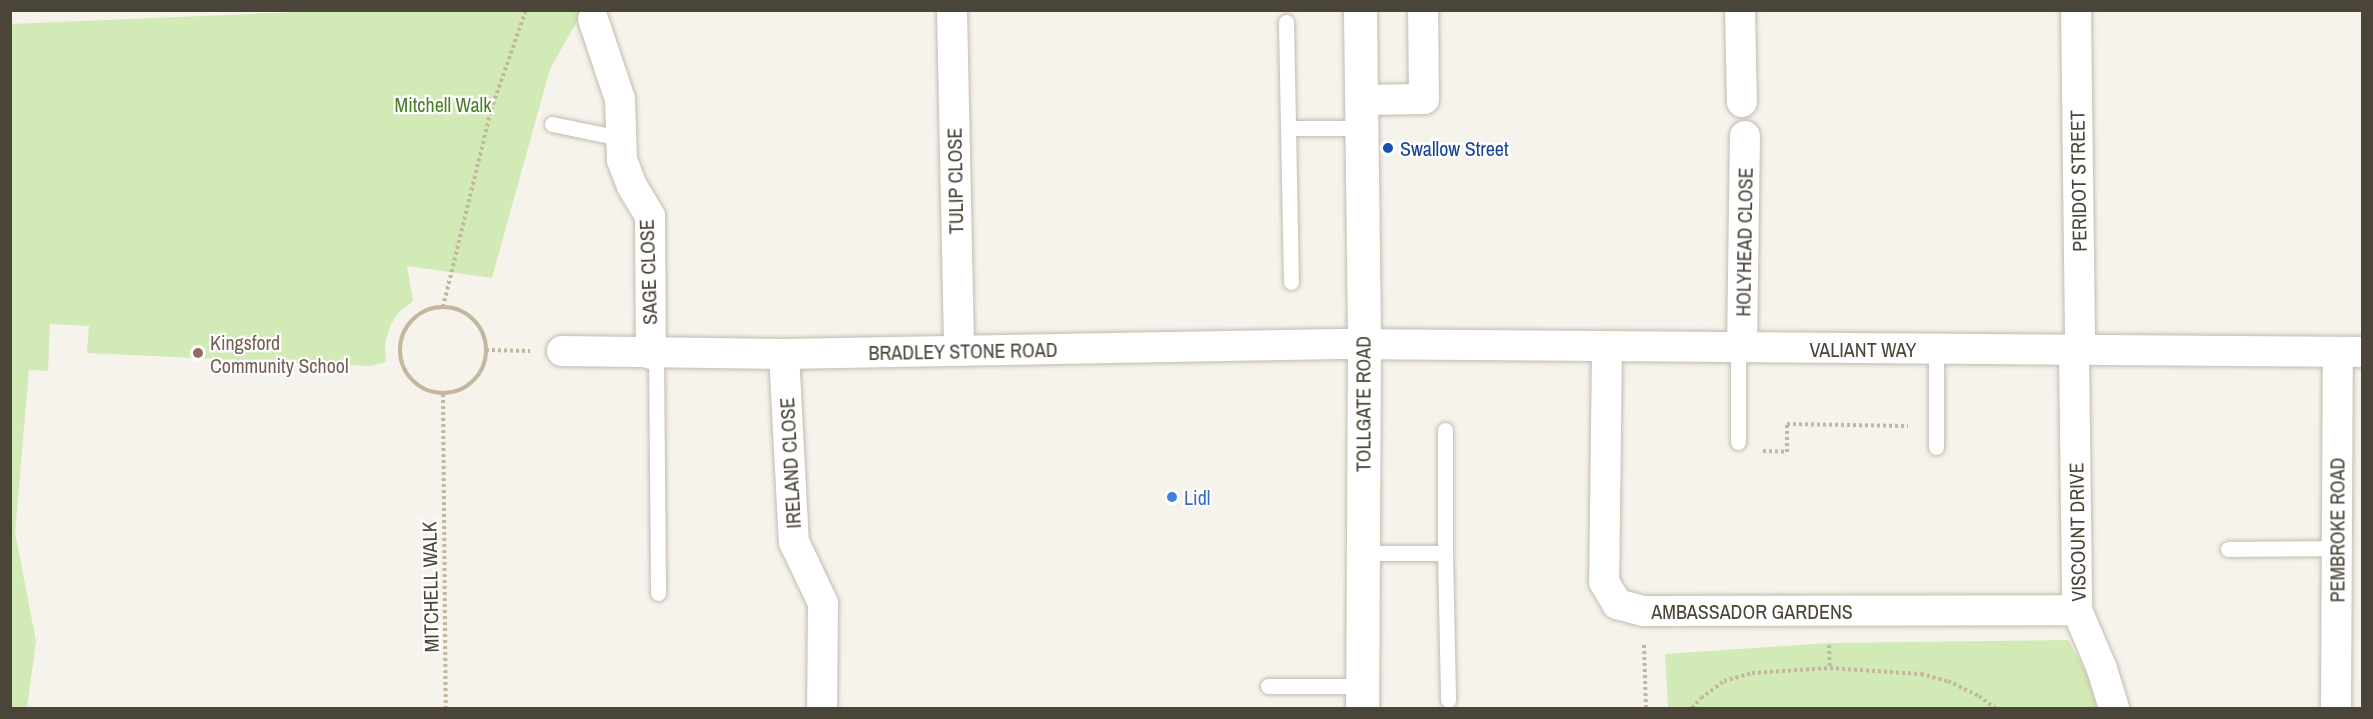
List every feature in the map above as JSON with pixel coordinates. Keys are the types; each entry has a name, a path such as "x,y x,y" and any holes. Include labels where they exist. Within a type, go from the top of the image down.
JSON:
{"street":[{"name":"TULIP CLOSE","path":"951,10 959,351"},
{"name":"TOLLGATE ROAD","path":"1360,10 1364,346 1362,697"},
{"path":"1362,114 1424,99 1423,10"},
{"path":"1740,10 1742,102"},
{"name":"PERIDOT STREET","path":"2076,10 2077,350"},
{"name":"SAGE CLOSE","path":"593,19 620,99 622,160 632,186 650,216 654,354"},
{"name":"HOLYHEAD CLOSE","path":"1740,348 1745,136"},
{"name":"BRADLEY STONE ROAD","path":"562,351 784,354 1364,346"},
{"name":"VALIANT WAY","path":"1364,346 2350,352"},
{"name":"AMBASSADOR GARDENS","path":"1607,347 1604,582 1617,604 1643,611 2077,610"},
{"name":"VISCOUNT DRIVE","path":"2077,350 2077,610 2102,669 2114,708"},
{"name":"PEMBROKE ROAD","path":"2337,708 2346,551 2350,352"},
{"name":"IRELAND CLOSE","path":"784,354 794,542 823,603 822,708"}],"lane":[{"path":"1286,22 1291,282"},
{"path":"1288,128 1362,114"},
{"path":"552,124 610,136 621,135"},
{"path":"1738,442 1740,348"},
{"path":"1936,350 1936,447"},
{"path":"654,354 658,593"},
{"path":"1445,430 1448,700"},
{"path":"2228,549 2346,551"},
{"path":"1363,553 1445,553"},
{"path":"1269,686 1362,697"}],"path":[{"path":"443,307 491,110 526,10"},
{"path":"443,307 460,310 470,316 483,334 486,350 477,377 459,391 443,394 426,390 408,376 402,366 400,344 403,333 417,315 427,309 443,307"},
{"path":"486,350 562,351"},
{"name":"MITCHELL WALK","path":"443,394 446,708"},
{"path":"1738,442 1738,451 1787,452 1787,424 1936,426"},
{"path":"1643,611 1646,708"},
{"path":"1692,708 1701,698 1724,681 1752,674 1830,668 1922,674 1948,681 1979,696 1995,708"}],"green space":[{"name":"Mitchell Walk","path":"320,11 583,11 550,69 492,278 407,266 413,301 399,312 391,324 385,344 386,362 371,366 87,353 89,326 50,324 48,371 29,370 15,532 36,641 27,708 10,708 10,24"},
{"path":"2068,640 2086,672 2097,708 1668,708 1665,654 1829,643"}],"place":[{"name":"Swallow Street","path":"1388,148"},
{"name":"Kingsford Community School","path":"198,353"},
{"name":"Lidl","path":"1172,497"}]}
